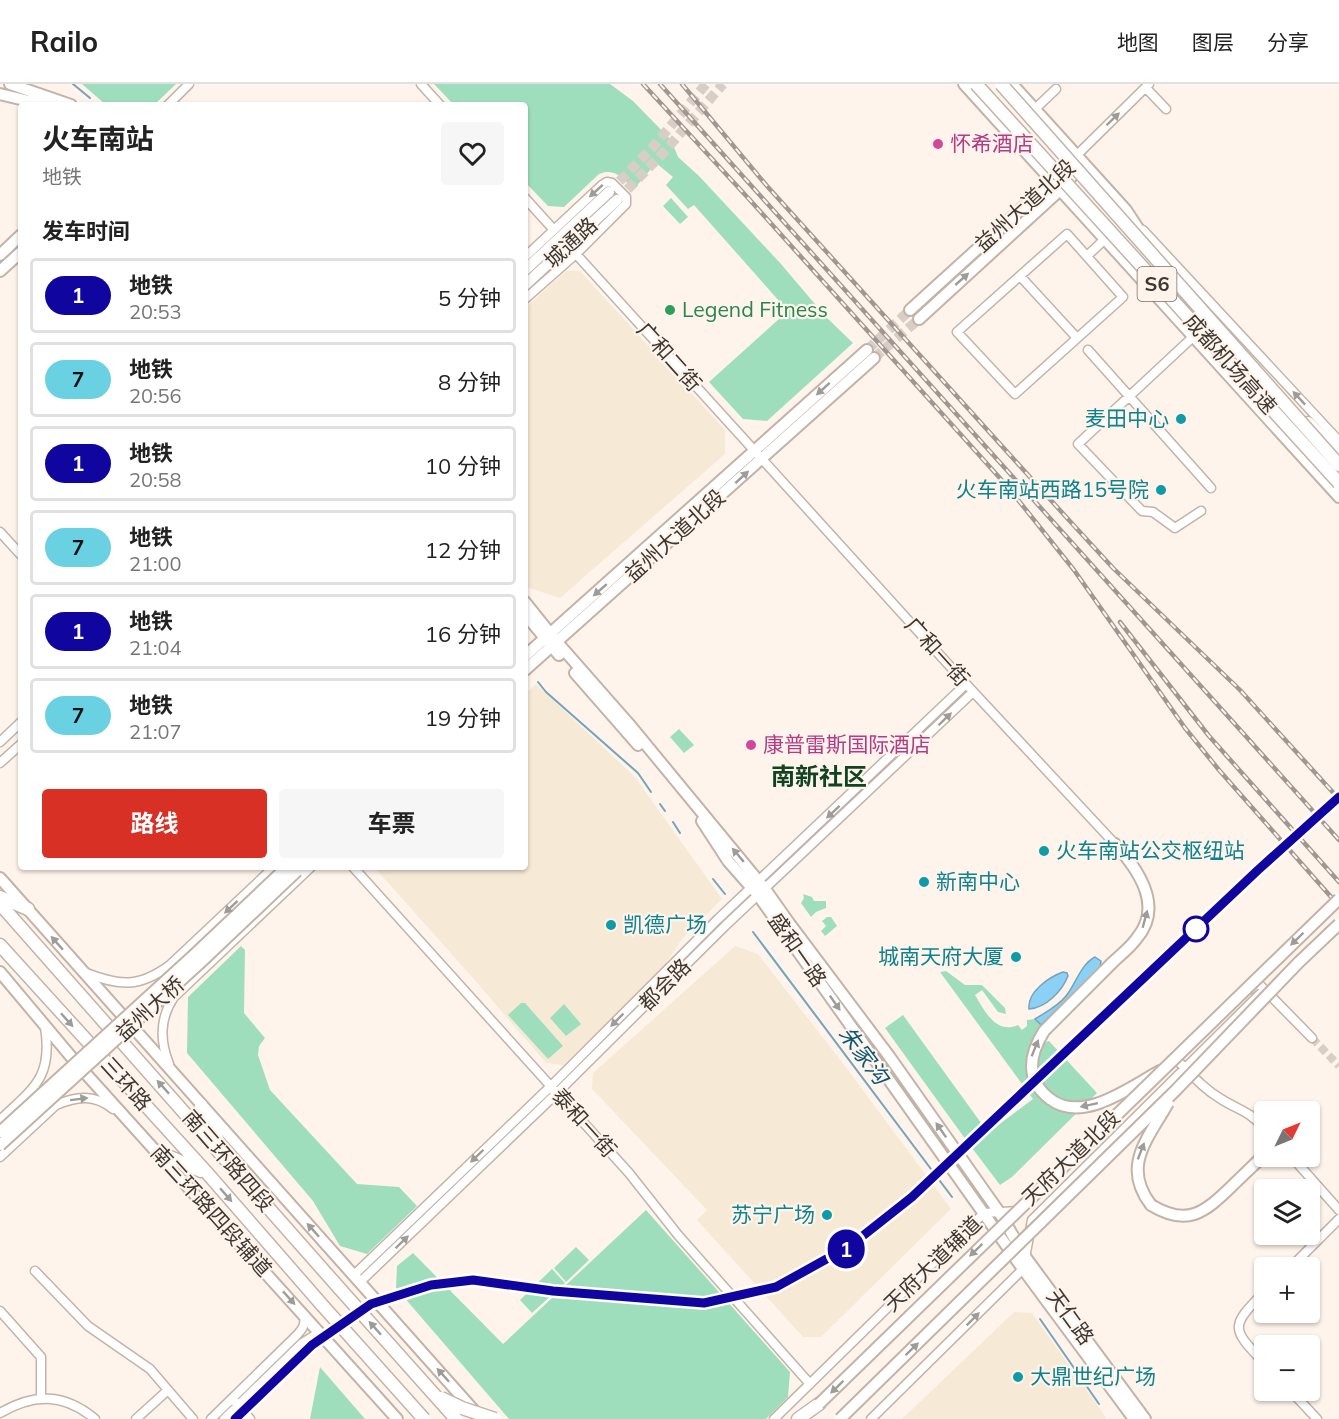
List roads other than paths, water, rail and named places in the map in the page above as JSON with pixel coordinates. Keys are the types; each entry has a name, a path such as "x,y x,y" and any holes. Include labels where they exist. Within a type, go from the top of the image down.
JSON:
{"highway":[{"name":"成都机场高速","path":"976,84 1339,483"},
{"name":"成都机场高速","path":"1001,84 1247,360 1339,467"},
{"path":"1247,360 1339,454"},
{"path":"0,897 28,909"},
{"name":"南三环路四段","path":"0,904 456,1419"},
{"name":"三环路","path":"0,945 207,1174 420,1417"},
{"path":"201,1105 226,1159"},
{"path":"157,1151 207,1174"},
{"path":"434,1395 462,1408 495,1419"},
{"path":"798,1419 819,1404"}],"main road":[{"path":"10,84 62,102"},
{"path":"964,84 1339,497"},
{"path":"1012,84 1126,210 1179,290 1339,467"},
{"path":"0,94 33,102"},
{"name":"益州大道北段","path":"919,319 1056,186 1077,155"},
{"name":"益州大道北段","path":"910,310 1056,186"},
{"name":"城通路","path":"528,267 613,196 528,282"},
{"path":"0,255 18,238"},
{"path":"0,271 18,255"},
{"name":"益州大道北段","path":"551,640 870,354"},
{"path":"528,606 551,640"},
{"path":"528,617 551,640"},
{"path":"528,654 551,640"},
{"path":"528,667 551,640"},
{"name":"盛和一路","path":"551,640 687,801 728,861 759,888 789,923 889,1056 999,1212"},
{"path":"1115,844 1143,881 1149,903 1144,926 1138,938 1044,1031 1032,1056 1031,1073 1038,1088 1053,1102 1085,1107 1109,1099 1160,1071"},
{"name":"益州大桥","path":"0,1132 194,955 293,870"},
{"name":"益州大桥","path":"0,1145 201,962 293,870"},
{"path":"0,878 482,1419"},
{"name":"盛和一路","path":"759,888 1023,1269"},
{"name":"天府大道北段","path":"804,1419 1339,899"},
{"name":"天府大道北段","path":"840,1419 1176,1090 1299,962 1339,924"},
{"name":"南三环路四段辅道","path":"0,972 78,1065 397,1419"},
{"path":"1176,1090 1140,1152 1136,1166 1142,1194 1151,1205 1164,1214 1178,1217 1200,1213 1212,1206 1254,1165"},
{"name":"天仁路","path":"999,1212 1026,1258 1138,1417"},
{"name":"天仁路","path":"1023,1269 1138,1417"}],"street":[{"path":"171,102 189,84"},
{"path":"421,84 437,102"},
{"path":"1077,155 1148,86 1166,109"},
{"path":"1035,109 1056,89"},
{"path":"528,254 608,182 626,197 626,204 576,254 528,296"},
{"path":"528,201 554,230"},
{"path":"1126,210 1339,441"},
{"path":"1067,234 1087,256 1123,297 1015,394 957,332 1067,234"},
{"path":"1087,256 1105,239"},
{"name":"广和二街","path":"576,254 758,455"},
{"path":"1020,276 1077,338"},
{"path":"1194,336 1078,444 1143,511 1153,512 1175,528 1201,511"},
{"path":"1088,351 1211,488"},
{"name":"广和一街","path":"758,455 973,692 1115,844"},
{"path":"0,532 18,552"},
{"name":"都会路","path":"357,1279 554,1090 966,684"},
{"name":"都会路","path":"759,888 973,692"},
{"path":"0,742 18,726"},
{"path":"0,763 18,747"},
{"path":"83,972 104,980 126,984 143,981 159,973 271,870"},
{"path":"171,1071 162,1048 162,1038 165,1013 174,997 308,870"},
{"name":"泰和一街","path":"356,870 629,1173 678,1235 810,1384"},
{"path":"159,973 153,988 166,1000 174,997"},
{"name":"天府大道辅道","path":"774,1419 984,1213 1025,1211 1258,983 1264,990"},
{"path":"871,1419 1023,1269 1032,1220 1264,990 1312,1038"},
{"path":"0,1120 40,1080 48,1049 45,1023"},
{"path":"1178,1061 1198,1084 1254,1117"},
{"path":"0,1157 56,1105 77,1098 92,1098 105,1103 157,1151"},
{"path":"1301,1167 1339,1210"},
{"path":"1301,1257 1339,1219"},
{"path":"35,1272 88,1326 150,1369 193,1419"},
{"path":"1254,1302 1239,1321 1239,1331 1254,1352"},
{"path":"0,1311 41,1358 40,1399"},
{"path":"224,1419 235,1402 302,1330 305,1322 304,1315"},
{"path":"211,1419 235,1402 301,1344 320,1332"},
{"path":"136,1419 168,1390"},
{"path":"0,1413 22,1402 47,1398 72,1403 95,1419"},
{"path":"1300,1401 1317,1419"},
{"path":"235,1402 250,1419"}],"water":[{"path":"1095,957 1101,961 1100,967 1041,1025 1035,1019 1063,1000 1086,965"},
{"path":"1063,972 1068,976 1058,993 1041,1006 1029,1009 1029,1003 1035,991 1046,981"}],"waterway":[{"name":"朱家沟","path":"73,84 90,98"},
{"name":"朱家沟","path":"538,682 546,692 638,773 651,792"},
{"name":"朱家沟","path":"660,804 665,811"},
{"name":"朱家沟","path":"673,822 680,833"},
{"name":"朱家沟","path":"713,879 725,894"},
{"name":"朱家沟","path":"753,932 952,1197"},
{"name":"朱家沟","path":"1040,1319 1099,1404"}],"tunnel":[{"path":"609,192 653,147 706,84"},
{"path":"617,200 664,152 723,84"},
{"path":"867,350 910,310"},
{"path":"874,358 919,319"},
{"path":"1312,1038 1339,1066"}],"railway":[{"path":"643,84 1007,486 1074,570 1185,728 1339,906"},
{"path":"660,84 1339,840"},
{"path":"682,84 767,186 1067,518 1113,568 1240,690 1339,799"},
{"path":"1120,622 1209,736 1339,882"}],"metro line":[{"name":"1","path":"235,1419 312,1345 371,1304 431,1285 473,1280 553,1291 704,1303 776,1287 850,1246 912,1197 1258,870 1339,797"}],"place":[{"name":"怀希酒店","path":"938,144"},
{"name":"Legend Fitness","path":"670,310"},
{"name":"麦田中心","path":"1181,419"},
{"name":"火车南站西路15号院","path":"1161,490"},
{"name":"康普雷斯国际酒店","path":"751,745"},
{"name":"火车南站公交枢纽站","path":"1044,851"},
{"name":"新南中心","path":"924,882"},
{"name":"凯德广场","path":"611,925"},
{"name":"城南天府大厦","path":"1016,957"},
{"name":"苏宁广场","path":"827,1215"},
{"name":"大鼎世纪广场","path":"1018,1377"}],"district":[{"name":"南新社区","path":"819,777"}]}
